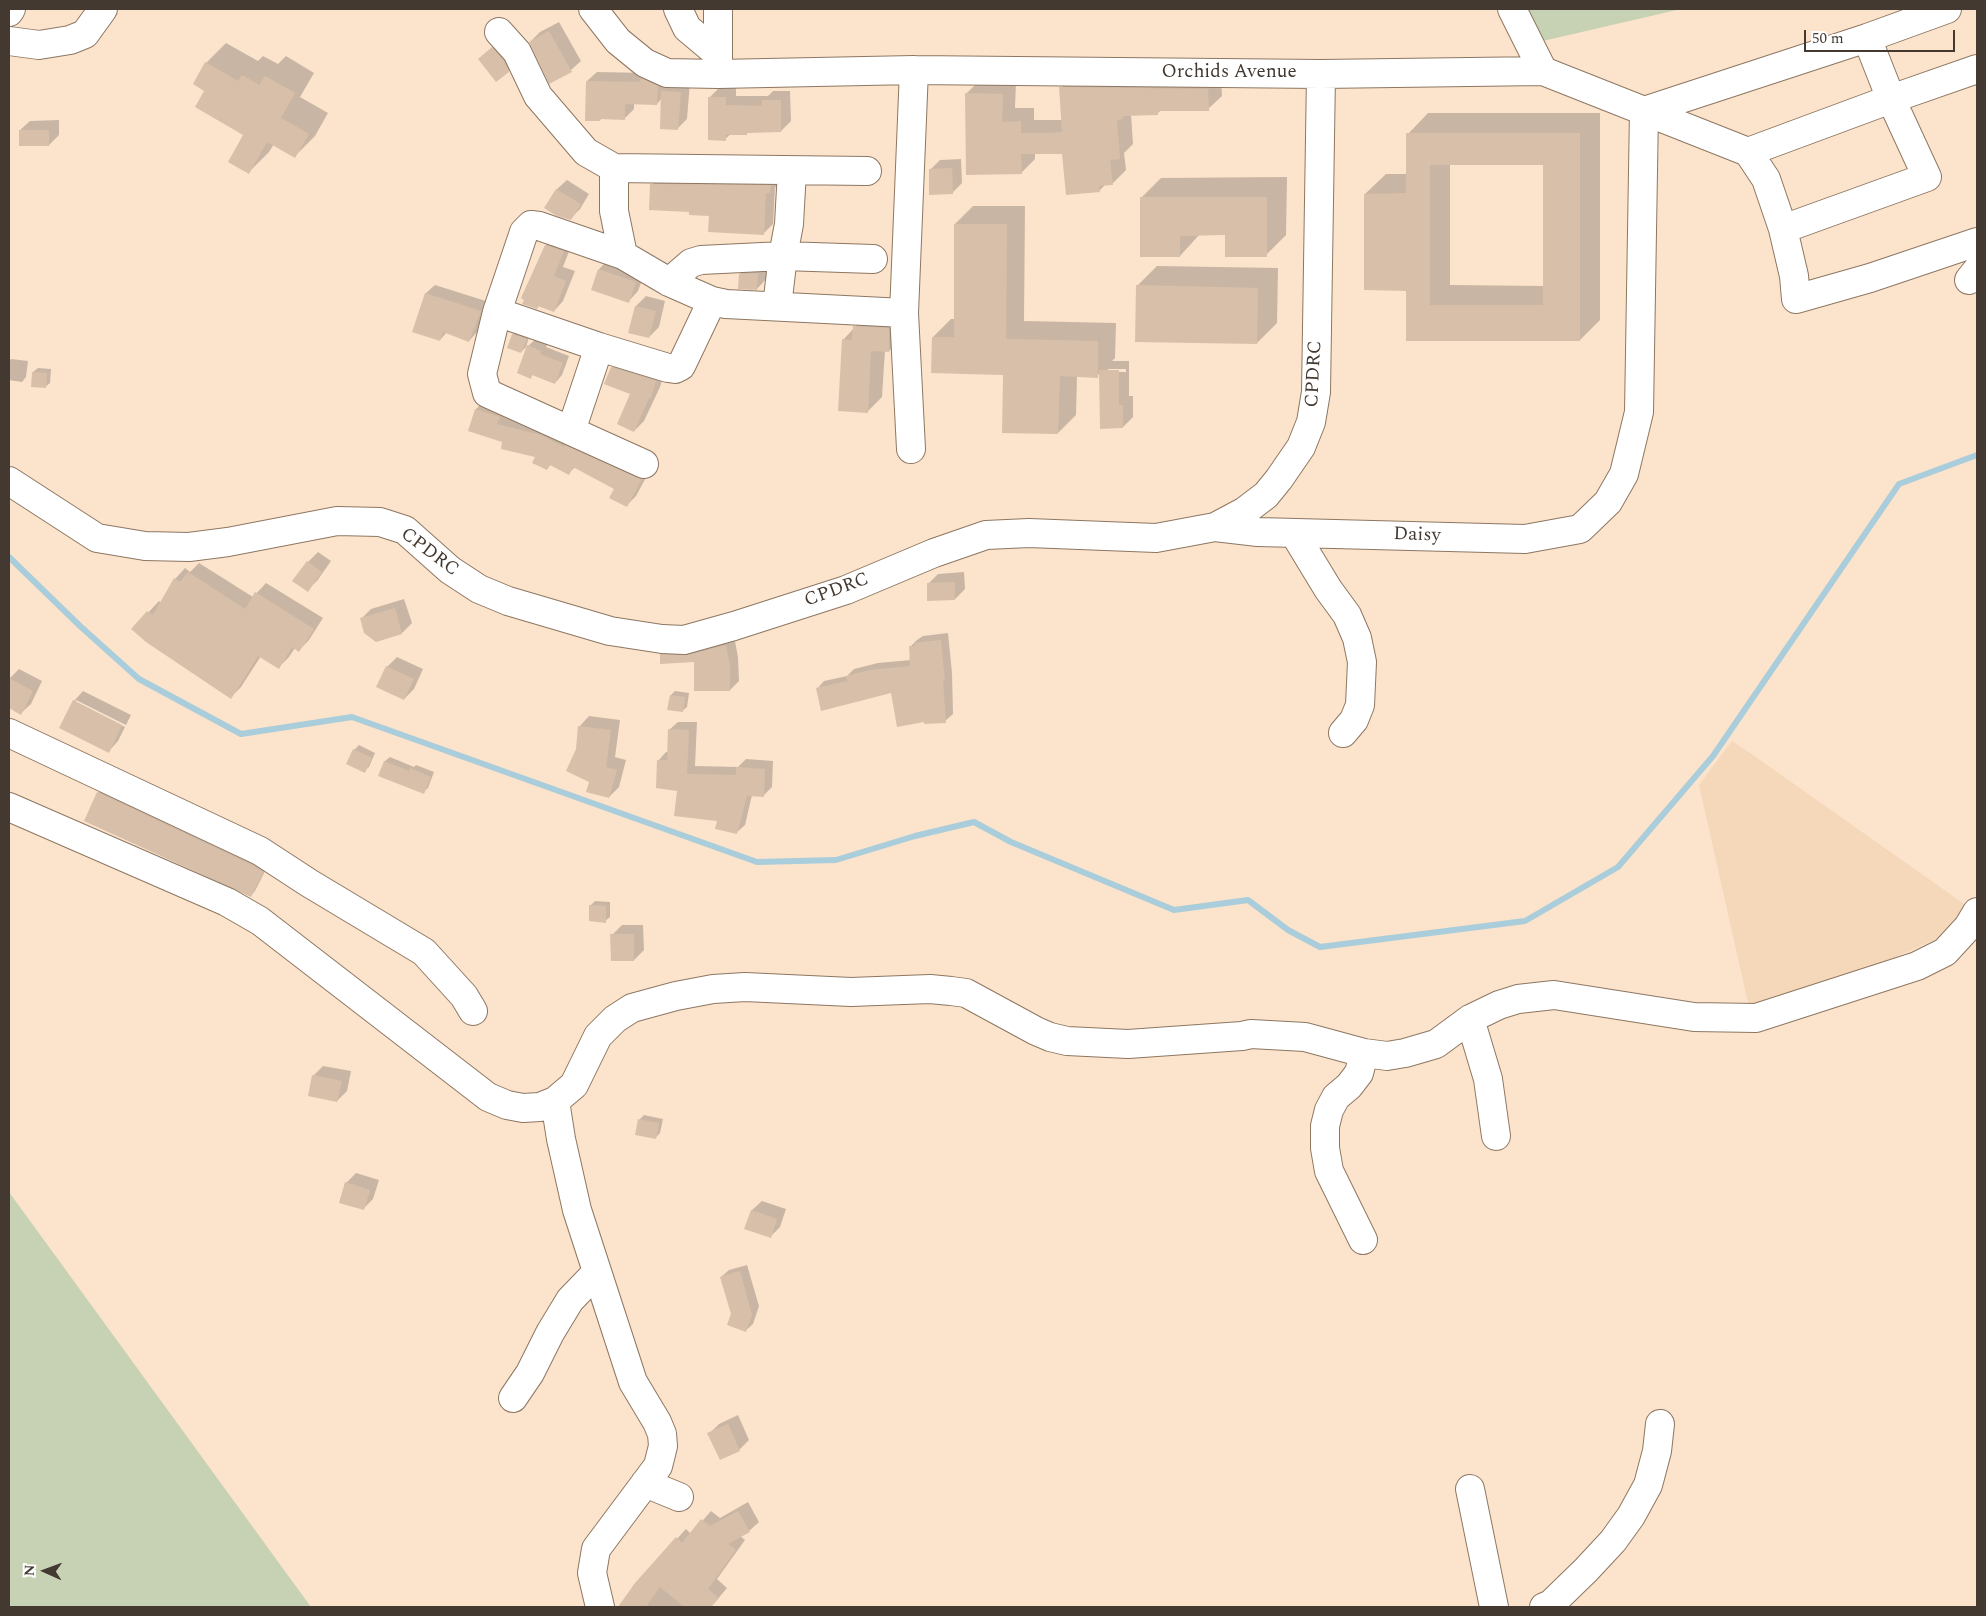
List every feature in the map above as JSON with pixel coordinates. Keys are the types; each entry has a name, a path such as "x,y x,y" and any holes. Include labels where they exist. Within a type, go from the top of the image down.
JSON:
{"street":[{"path":"9,41 39,45 70,40 85,34 103,9"},
{"name":"Orchids Avenue","path":"593,9 618,41 645,62 667,72 718,64 914,70 1321,74 1543,71"},
{"path":"678,9 688,28 718,64"},
{"path":"718,9 718,64"},
{"path":"1512,9 1543,71 1748,152 1766,179 1782,229 1794,276 1796,299 1870,278 1977,242"},
{"path":"1644,111 1867,38 1948,9"},
{"path":"499,32 516,52 538,96 586,152 614,168 867,171"},
{"path":"1782,229 1927,177 1867,38"},
{"path":"911,449 904,313 914,70"},
{"path":"1748,152 1977,70"},
{"name":"CPDRC","path":"9,481 97,538 145,546 189,547 228,542 337,521 380,522 405,530 450,570 479,590 508,601 610,631 662,640 684,640 698,637 846,590 934,553 986,535 1029,533 1156,538 1215,527 1245,512 1266,495 1301,447 1311,422 1316,392 1321,74"},
{"name":"Daisy","path":"1215,527 1258,532 1525,539 1580,529 1608,502 1624,474 1639,412 1644,111"},
{"path":"614,168 614,211 622,255"},
{"path":"778,306 783,256 789,224 792,171"},
{"path":"644,464 487,393 482,374 497,312 524,232 531,225 539,226 622,255 669,282 712,301 726,304 904,313"},
{"path":"669,282 691,263 701,260 783,256 873,259"},
{"path":"497,312 599,347 675,369 681,366 712,301"},
{"path":"571,431 599,347"},
{"path":"1294,533 1328,589 1348,614 1357,638 1362,662 1360,705 1354,720 1343,733"},
{"path":"9,733 260,851 309,883 424,952 464,996 473,1011"},
{"path":"9,807 227,902 260,921 488,1097 507,1105 523,1108 540,1108 555,1101 574,1085 598,1036 632,1008 676,996 729,988 851,992 930,989 951,991 966,993 1050,1038 1067,1041 1128,1044 1251,1034 1305,1037 1364,1053 1387,1056 1436,1044 1470,1019 1499,1005 1518,999 1554,995 1694,1017 1756,1018 1917,966 1945,952 1968,928 1977,912"},
{"path":"1470,1019 1488,1080 1496,1136"},
{"path":"1363,1240 1329,1171 1325,1148 1325,1126 1329,1110 1336,1097 1360,1073 1364,1053"},
{"path":"555,1101 561,1139 577,1210 633,1382 658,1422 662,1434 663,1446 658,1466 596,1549 592,1573 600,1607"},
{"path":"513,1398 530,1373 550,1333 570,1300 597,1272"},
{"path":"1549,1606 1613,1541 1631,1516 1648,1485 1657,1451 1660,1424"},
{"path":"645,1483 678,1497"},
{"path":"1470,1489 1494,1607"}],"shaded area":[{"path":"1732,741 1967,906 1942,936 1898,956 1881,970 1749,1007 1699,785"}],"green space":[{"path":"1523,9 1681,9 1543,41"},
{"path":"9,1192 311,1607 9,1607"}],"building":[{"path":"549,31 572,72 549,84 529,42"},
{"path":"492,47 504,61 509,72 496,82 478,59"},
{"path":"205,62 238,81 242,75 259,85 265,76 295,93 281,118 309,134 295,158 267,142 249,174 228,162 243,135 195,107 204,91 193,84"},
{"path":"641,78 658,86 657,105 625,104 625,120 601,119 600,121 585,121 586,81 640,82"},
{"path":"1059,87 1208,89 1209,111 1158,111 1158,115 1123,116 1123,119 1117,120 1120,159 1110,160 1113,185 1099,186 1100,192 1066,195 1062,154 1021,154 1022,174 966,175 965,93 1003,94 1002,122 1021,121 1021,133 1047,133 1062,132"},
{"path":"661,91 681,92 678,130 660,129"},
{"path":"708,97 726,97 726,105 762,106 762,100 781,100 781,132 726,135 726,141 708,140"},
{"path":"19,130 49,130 49,146 19,146"},
{"path":"1406,133 1580,133 1580,341 1406,341 1406,291 1364,290 1364,194 1406,193","holes":["1430,165 1543,165 1543,305 1430,305"]},
{"path":"952,168 953,194 929,195 929,169"},
{"path":"650,184 771,185 770,193 766,193 764,235 708,232 709,216 689,215 689,212 649,210"},
{"path":"556,189 581,204 571,220 557,216 544,208"},
{"path":"1140,197 1267,197 1267,257 1225,257 1225,235 1180,236 1180,257 1140,257"},
{"path":"954,224 1007,224 1006,339 1098,341 1098,378 1060,376 1058,434 1002,433 1003,375 931,373 932,337 954,337"},
{"path":"545,245 564,251 554,276 566,281 554,312 538,306 537,309 522,304 524,300 521,298"},
{"path":"598,269 636,282 629,303 591,290"},
{"path":"758,273 757,290 738,289 739,274"},
{"path":"1136,285 1258,288 1257,344 1135,342"},
{"path":"425,293 481,311 469,342 443,332 440,341 412,332"},
{"path":"635,306 656,311 649,338 628,333"},
{"path":"853,326 889,328 889,352 871,351 868,413 838,411 842,339 852,340"},
{"path":"512,334 527,339 521,353 507,348"},
{"path":"527,345 541,351 540,354 563,363 555,384 532,375 531,379 517,373"},
{"path":"611,367 656,381 651,398 649,398 634,432 617,424 630,394 604,384"},
{"path":"1099,370 1119,370 1119,405 1123,405 1123,428 1100,429"},
{"path":"32,372 47,373 46,388 31,387"},
{"path":"475,409 500,417 497,424 541,435 564,447 565,445 642,479 627,507 609,498 614,489 573,467 569,475 550,465 547,470 532,463 535,457 501,449 502,442 468,431"},
{"path":"307,561 322,572 308,592 292,581"},
{"path":"188,572 245,609 255,592 314,629 299,652 292,647 279,669 258,656 231,699 146,642 131,629 147,611 153,615 174,578 180,582"},
{"path":"955,582 955,600 927,601 927,583"},
{"path":"395,608 402,634 376,642 364,633 360,618"},
{"path":"941,640 945,681 943,681 946,723 924,724 924,722 897,727 891,693 821,711 816,688 847,681 846,676 870,670 910,666 909,646 915,646 915,643"},
{"path":"726,645 730,666 730,691 694,691 694,662 660,664 660,654 688,655"},
{"path":"386,666 414,679 404,700 376,687"},
{"path":"9,678 33,691 21,715 9,708"},
{"path":"670,695 685,697 683,712 667,710"},
{"path":"73,700 122,725 109,753 59,728"},
{"path":"578,726 611,730 606,767 617,770 609,798 586,792 589,782 566,771 576,749"},
{"path":"668,729 689,730 687,774 736,775 736,767 765,769 764,797 747,796 737,834 715,829 717,821 674,816 677,791 656,788 657,760 667,760"},
{"path":"353,749 372,758 365,773 346,764"},
{"path":"384,761 409,771 410,768 431,777 424,794 378,776"},
{"path":"97,792 252,865 263,872 251,897 84,821"},
{"path":"589,905 606,906 606,923 589,921"},
{"path":"610,934 634,934 634,961 611,961"},
{"path":"312,1075 342,1081 337,1102 308,1096"},
{"path":"638,1119 659,1123 656,1139 635,1135"},
{"path":"345,1182 370,1190 364,1210 339,1203"},
{"path":"751,1210 777,1219 771,1238 744,1229"},
{"path":"740,1271 752,1315 746,1332 727,1325 731,1314 720,1277"},
{"path":"728,1424 740,1451 720,1460 707,1433"},
{"path":"738,1511 750,1532 728,1544 736,1550 708,1589 719,1598 711,1607 684,1607 660,1587 646,1607 618,1607 635,1583 676,1537 682,1543 701,1519 710,1526"}],"waterway":[{"path":"9,557 80,626 139,679 241,734 352,717 757,862 836,860 915,836 974,822 1011,842 1174,910 1248,900 1288,930 1320,947 1525,921 1618,867 1713,756 1899,484 1977,455"}]}
